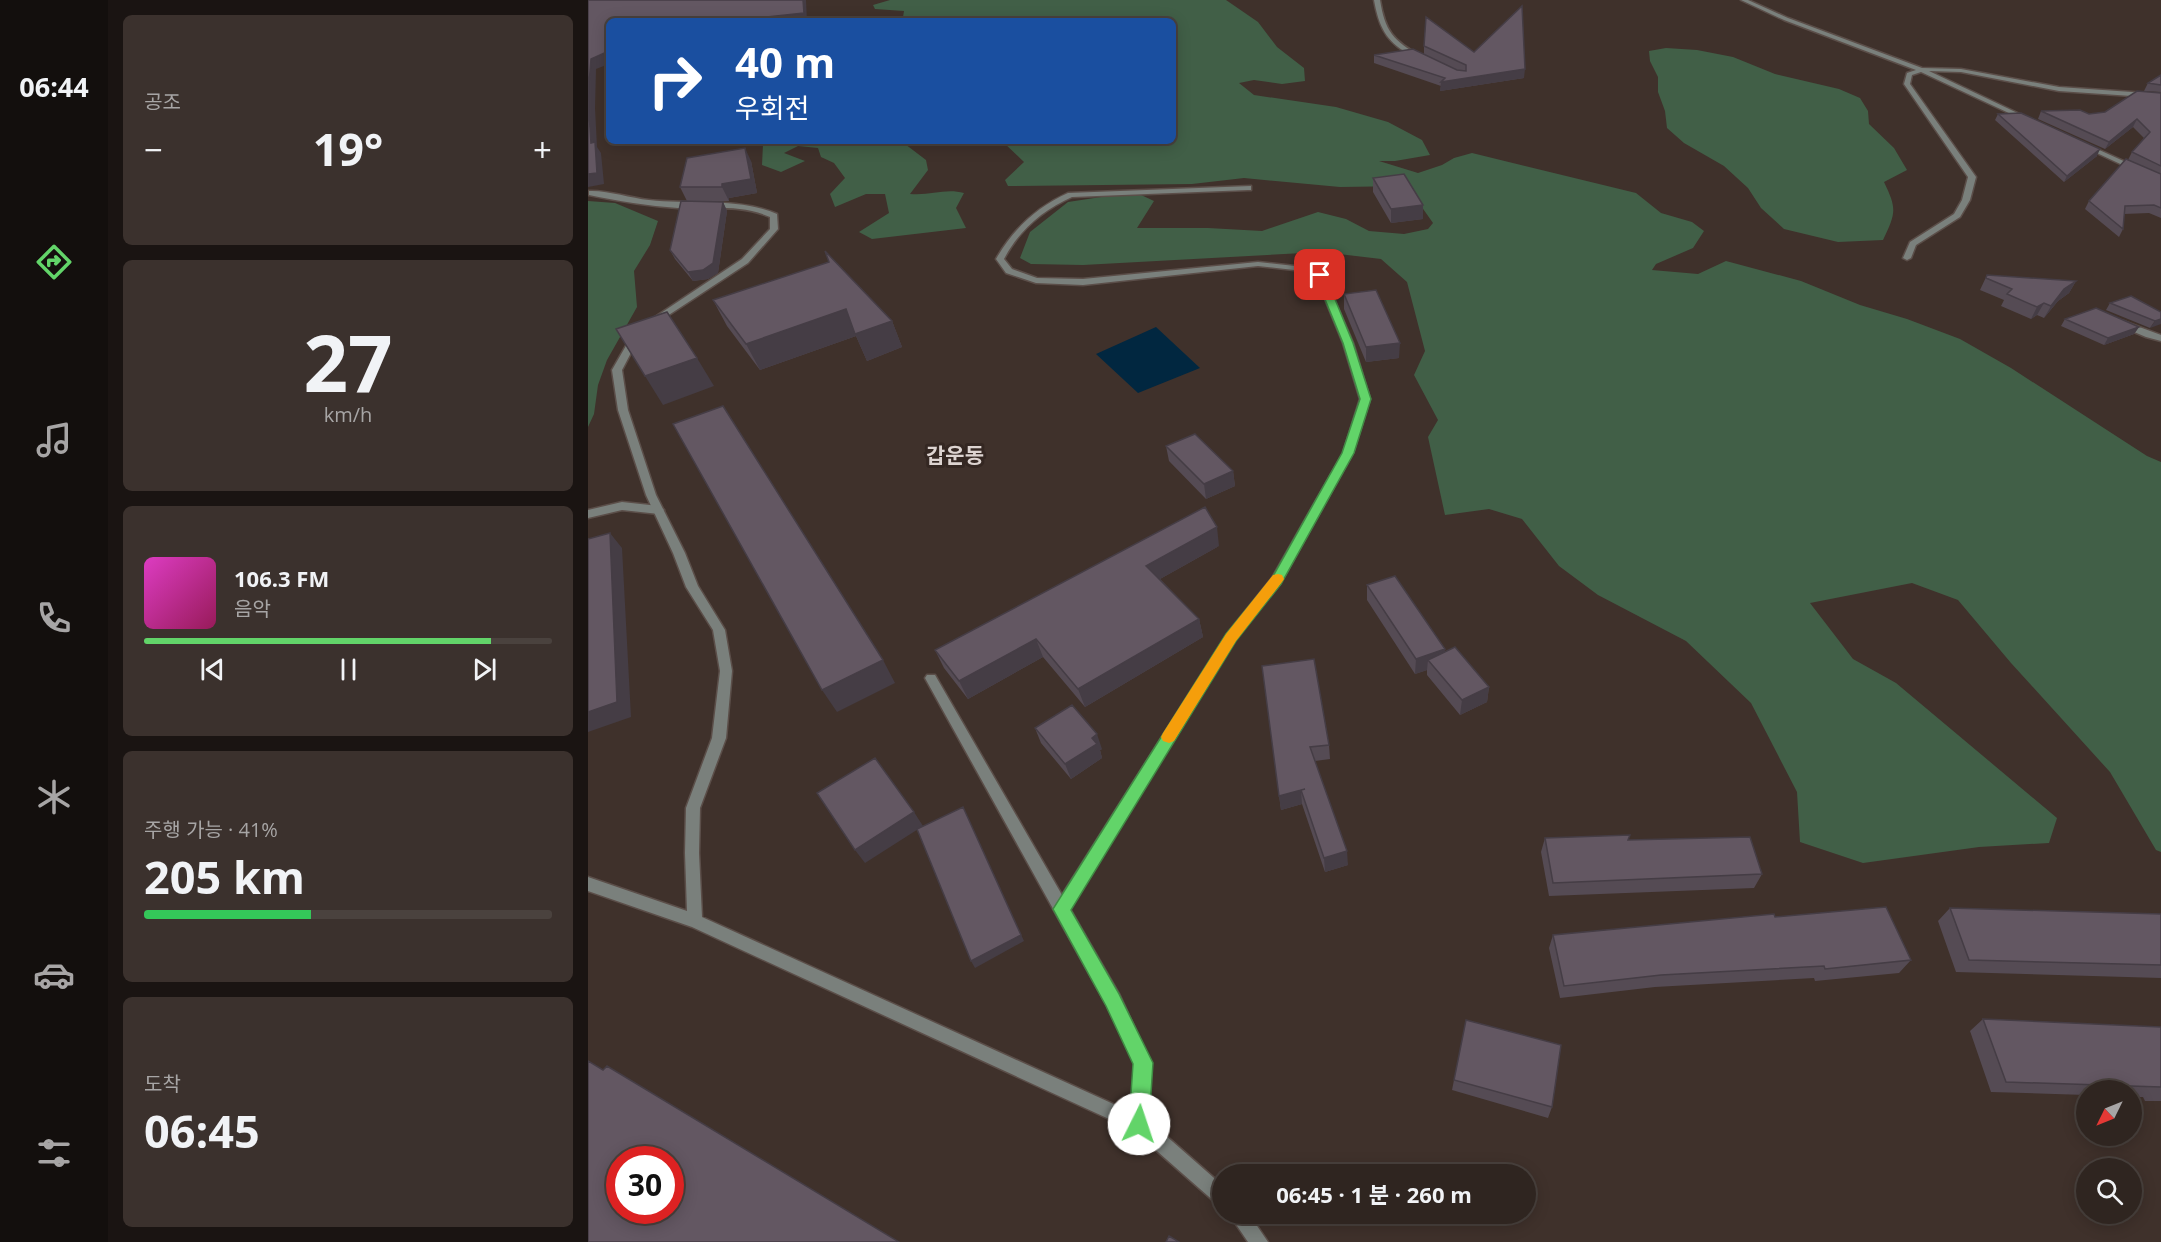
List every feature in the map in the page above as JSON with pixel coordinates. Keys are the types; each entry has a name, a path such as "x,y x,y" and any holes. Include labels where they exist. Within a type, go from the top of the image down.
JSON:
{"street":[{"path":"1377,0 1379,17 1389,39 1402,49 1425,59"},
{"path":"1744,0 1786,19 1919,69 2035,123"},
{"path":"1907,258 1913,244 1957,215 1966,200 1972,177 1907,84 1909,74 1919,69 1946,68 2061,89 2161,96"},
{"path":"2077,142 2161,181"},
{"path":"1061,909 1231,637 1276,581 1348,453 1365,399 1332,300 1320,275 1304,268 1258,264 1083,282 1036,280 1009,271 1000,259 1004,249 1018,232 1047,206 1071,195 1248,188"},
{"path":"592,193 701,207 736,205 758,208 774,216 774,229 744,261 654,322 630,346 617,370 624,410 659,510 680,553 692,587 719,630 726,671 719,738 693,808 695,921"},
{"path":"2109,318 2161,338"},
{"path":"588,514 622,506 659,510"},
{"path":"931,678 1113,1000 1143,1063 1139,1124"},
{"path":"588,884 695,921 1139,1124 1212,1188"},
{"path":"1246,1224 1259,1242"}],"green space":[{"path":"890,0 1226,0 1258,22 1277,47 1304,68 1305,81 1282,84 1254,80 1239,83 1254,95 1336,107 1388,122 1422,140 1430,155 1395,161 1379,161 1418,173 1472,153 1636,193 1661,213 1692,222 1704,231 1693,248 1656,264 1652,270 1698,274 1726,261 1801,281 1860,305 1907,319 1960,339 2011,368 2147,456 2161,462 2161,852 2156,850 2110,772 2011,663 1958,600 1912,583 1810,603 1853,659 1896,683 2057,818 2049,843 1979,847 1863,863 1800,842 1797,792 1751,703 1686,641 1598,595 1559,566 1522,519 1489,509 1445,515 1428,437 1438,420 1414,375 1425,351 1407,282 1381,259 1322,252 1083,265 1031,264 1020,258 1030,232 1068,202 1139,194 1154,201 1137,228 1262,231 1318,212 1346,219 1369,231 1404,234 1428,229 1433,223 1407,186 1340,187 1244,178 1192,184 1008,186 1005,180 1024,162 1005,144 1176,144 1176,18 902,18 904,11 875,9 873,5"},
{"path":"1666,48 1697,50 1733,57 1775,74 1839,89 1860,98 1868,111 1869,124 1894,148 1907,170 1884,182 1893,211 1883,240 1838,242 1784,229 1761,208 1748,188 1724,166 1684,143 1667,128 1665,111 1658,92 1658,77 1650,61 1649,51"},
{"path":"763,144 905,144 926,160 928,170 910,194 950,191 964,193 956,208 966,228 872,239 859,232 889,213 885,194 866,194 835,207 830,194 845,178 834,163 821,157 818,148 798,146 784,153 805,161 781,172 762,165"},
{"path":"588,201 615,203 658,221 650,245 634,271 637,307 607,360 598,385 594,414 588,427"}],"water":[{"path":"1156,327 1200,368 1138,393 1096,354"}],"building":[{"path":"588,0 803,0 804,13 758,18 606,18 606,52 591,59 588,97"},
{"path":"1522,6 1525,69 1441,82 1445,78 1374,55 1413,49 1457,70 1466,71 1466,65 1424,46 1426,17 1474,52"},
{"path":"2161,75 2161,85 2148,83"},
{"path":"2137,91 2161,93 2161,166 2132,152 2150,132 2137,119 2109,142 2041,111 2080,110 2089,114 2105,112"},
{"path":"588,97 591,143 595,142 597,173 588,174"},
{"path":"2021,113 2100,149 2067,176 1998,114"},
{"path":"745,148 751,179 722,184 722,187 680,187 687,158"},
{"path":"2126,159 2161,174 2161,208 2154,205 2125,206 2123,229 2089,201"},
{"path":"1404,174 1423,205 1391,209 1373,178"},
{"path":"681,201 723,202 713,263 703,270 688,272 670,250"},
{"path":"825,251 892,321 855,334 846,309 746,344 713,300 829,262"},
{"path":"1987,275 2076,281 2064,289 2051,306 2044,303 2037,307 2007,294 2012,289 1986,278"},
{"path":"1376,290 1400,343 1366,347 1344,294"},
{"path":"2131,296 2161,312 2161,319 2155,321 2110,303"},
{"path":"2096,308 2139,327 2108,338 2065,319"},
{"path":"667,312 697,358 645,376 616,329"},
{"path":"723,406 883,660 822,690 673,424"},
{"path":"1195,434 1233,471 1204,484 1166,446"},
{"path":"1205,507 1217,527 1146,566 1199,619 1078,689 1036,639 959,681 935,650"},
{"path":"610,533 617,702 588,712 588,539"},
{"path":"1395,576 1445,649 1416,659 1367,585"},
{"path":"1455,647 1489,687 1462,700 1428,660"},
{"path":"1314,659 1329,745 1310,747 1347,851 1324,858 1301,790 1279,796 1262,666"},
{"path":"1072,705 1097,734 1092,738 1097,744 1065,764 1035,728"},
{"path":"875,758 914,812 855,850 817,793"},
{"path":"963,807 1021,935 971,961 917,829"},
{"path":"1630,835 1628,840 1750,837 1762,874 1553,883 1545,838"},
{"path":"1886,907 1911,960 1825,969 1824,966 1661,975 1564,986 1553,935 1774,914 1775,917"},
{"path":"1950,908 2161,914 2161,965 1969,960"},
{"path":"1983,1019 2161,1027 2161,1087 2142,1086 2142,1080 2076,1080 2076,1084 2006,1082"},
{"path":"1466,1020 1561,1045 1552,1107 1454,1080"},
{"path":"588,1061 603,1070 607,1066 899,1242 588,1242"},
{"path":"1169,1236 1179,1242 1166,1242"}],"slow traffic":[{"path":"1169,737 1231,637 1278,579"}],"district":[{"name":"갑운동","path":"955,456"}],"route":[{"path":"1139,1124 1143,1063 1113,1000 1061,909 1231,637 1276,581 1348,453 1365,399 1348,343 1320,275"}]}
